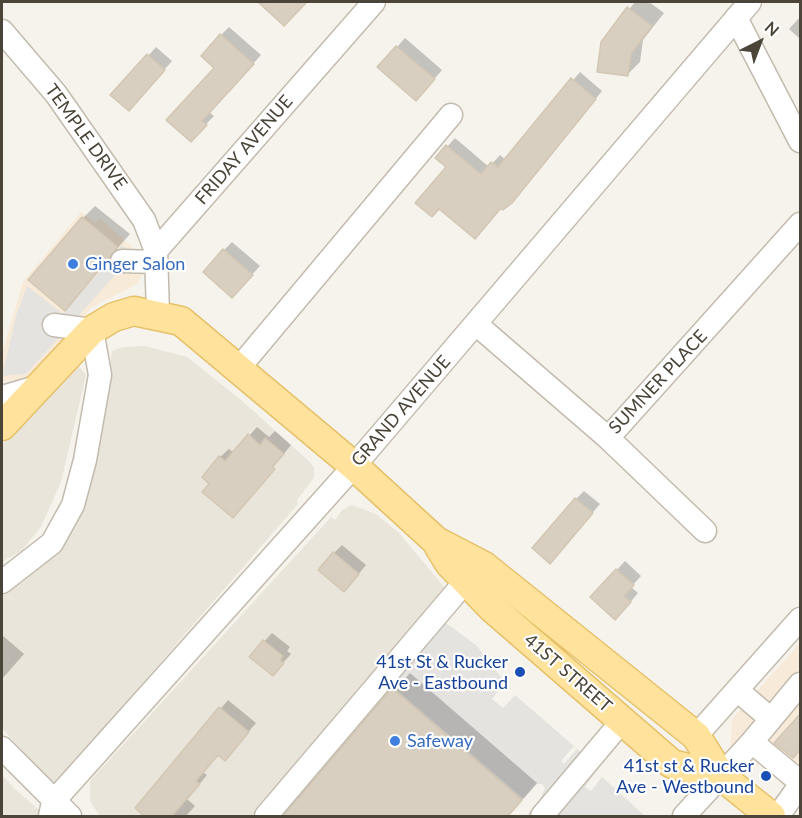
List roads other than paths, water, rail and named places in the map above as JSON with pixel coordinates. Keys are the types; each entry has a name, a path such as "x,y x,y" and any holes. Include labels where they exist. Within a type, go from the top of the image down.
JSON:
{"main road":[{"path":"2,426 92,330 114,317 134,311 158,314"},
{"name":"41ST STREET","path":"158,314 180,321 354,466 436,541 484,566 696,736 721,776 771,816"},
{"name":"41ST STREET","path":"436,541 449,563 465,582 672,764 721,776"},
{"path":"570,674 589,652"}],"street":[{"name":"FRIDAY AVENUE","path":"156,256 374,2"},
{"path":"743,10 801,141"},
{"name":"GRAND AVENUE","path":"58,812 743,10"},
{"name":"TEMPLE DRIVE","path":"2,31 56,94 93,144 144,219 156,256"},
{"path":"238,369 451,115"},
{"name":"SUMNER PLACE","path":"476,324 608,438 801,224"},
{"path":"122,261 156,256 158,314"},
{"path":"2,582 52,543 73,505 85,460 100,375 92,330 54,325"},
{"path":"2,397 40,386"},
{"path":"608,438 705,531"},
{"path":"266,816 465,582"},
{"path":"696,736 801,619"},
{"path":"684,816 801,684"},
{"path":"737,690 771,719"},
{"path":"542,816 623,720"},
{"path":"751,742 801,783 778,816"},
{"path":"2,748 58,812"}],"place":[{"name":"Ginger Salon","path":"73,264"},
{"name":"41st St & Rucker Ave - Eastbound","path":"520,672"},
{"name":"Safeway","path":"395,741"},
{"name":"41st st & Rucker Ave - Westbound","path":"766,776"}]}
